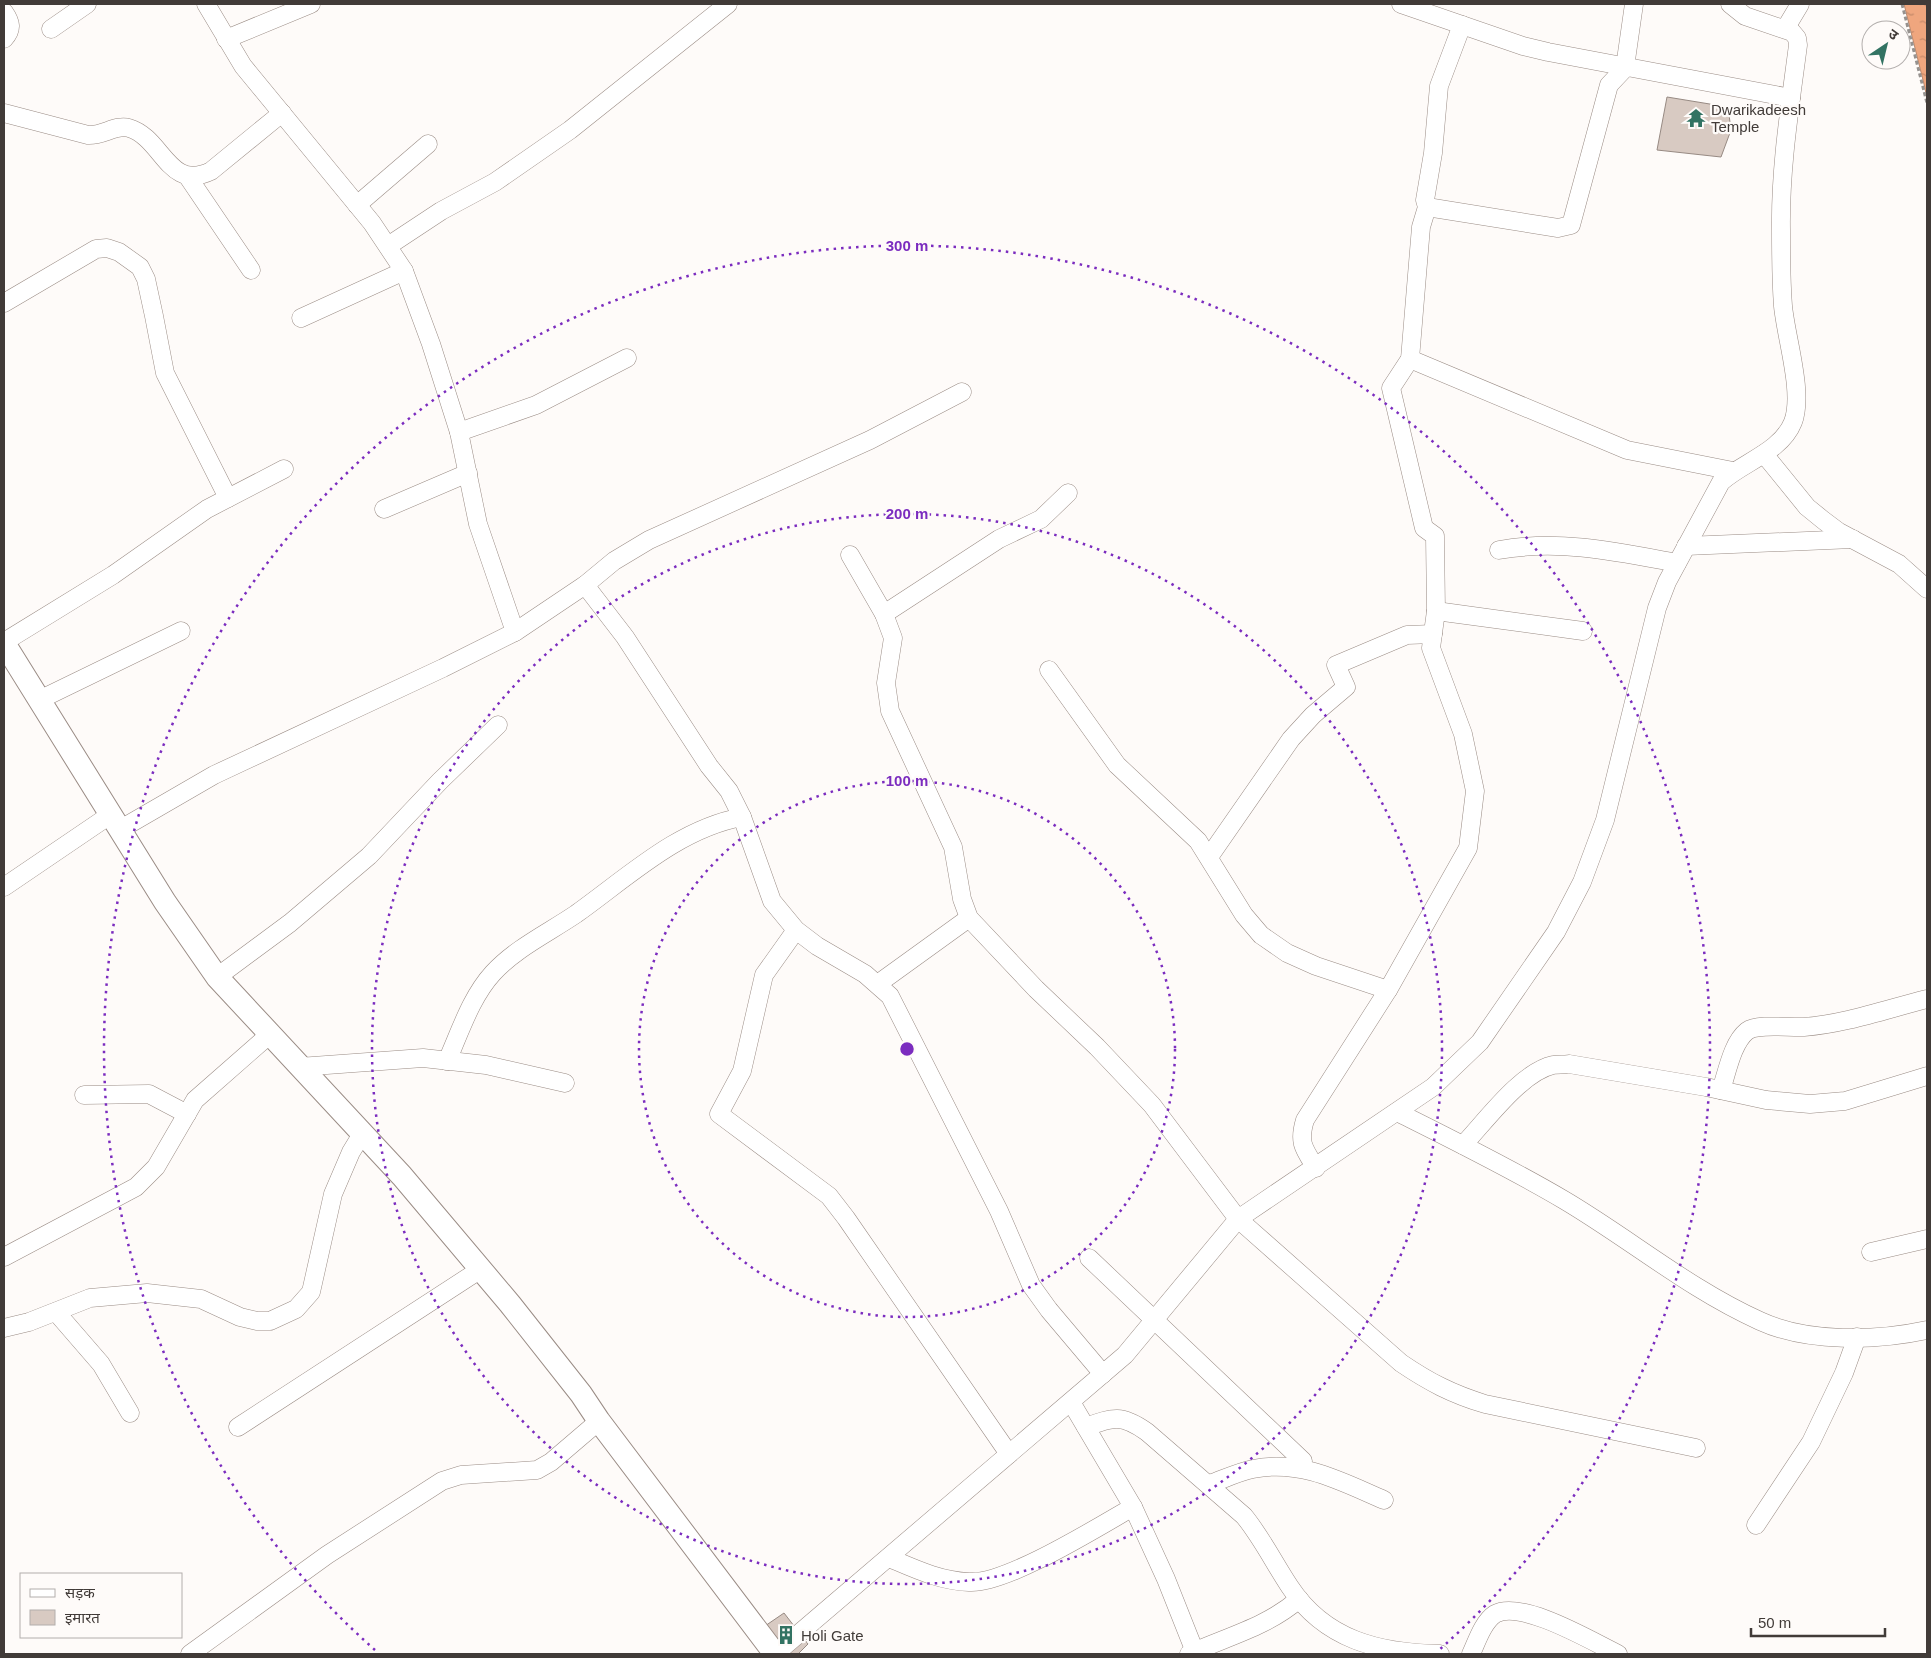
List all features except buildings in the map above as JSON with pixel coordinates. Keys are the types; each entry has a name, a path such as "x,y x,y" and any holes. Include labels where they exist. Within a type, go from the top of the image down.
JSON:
{"street":[{"path":"51,29 87,4"},
{"path":"206,4 243,66 357,205 388,246 404,272 431,344 459,432 478,524 514,632"},
{"path":"226,39 311,4"},
{"path":"388,246 441,212 495,182 570,130 728,4"},
{"path":"1401,4 1523,46 1791,98"},
{"path":"1427,206 1558,228 1571,225 1609,85 1626,67 1634,4"},
{"path":"284,469 207,509 93,589 4,643 165,902 216,977 402,1176 481,1269 581,1394 599,1421 775,1654 1125,1355 1238,1219 1433,1087 1480,1042 1556,932 1582,882 1605,820 1657,608 1677,563 1721,482 1734,471 1764,454 1780,440 1792,423 1796,405 1783,306 1781,229 1784,151 1798,45 1797,38 1785,29 1745,16 1730,4"},
{"path":"1785,29 1800,4"},
{"path":"4,12 10,20 10,28 4,39"},
{"path":"1316,1168 1303,1148 1301,1134 1305,1120 1388,990 1468,848 1475,791 1463,734 1431,648 1436,611 1435,536 1424,528 1391,388 1410,359 1421,227 1427,206 1424,200 1434,153 1439,86 1462,25"},
{"path":"4,113 88,135 98,136 118,126 128,127 140,133 177,170 188,177 251,270"},
{"path":"188,177 198,177 212,171 282,113"},
{"path":"357,205 428,144"},
{"path":"4,303 96,248 107,248 119,252 140,267 146,279 164,373 228,498"},
{"path":"301,318 404,272"},
{"path":"459,432 536,405 627,358"},
{"path":"1410,359 1627,450 1734,471"},
{"path":"4,887 115,822 443,668 514,632 585,585 614,561 649,540 870,440 962,392"},
{"path":"1764,454 1807,507 1834,528 1899,564 1927,589"},
{"path":"384,509 468,473"},
{"path":"884,614 999,539 1041,519 1068,493"},
{"path":"1686,546 1853,539"},
{"path":"1499,550 1533,546 1585,546 1677,563"},
{"path":"850,555 884,614 893,638 886,684 890,710 953,847 962,899 969,918 1029,982 1097,1046 1152,1105 1238,1219 1401,1363 1426,1380 1454,1395 1485,1404 1696,1448"},
{"path":"585,585 625,637 709,766 729,791 742,817 772,900 796,930 879,983 890,996 999,1211 1031,1285 1049,1310 1103,1374"},
{"path":"1436,611 1583,631"},
{"path":"39,700 181,631"},
{"path":"1209,857 1291,739 1313,715 1346,687 1336,664 1407,635 1433,634"},
{"path":"1049,670 1117,765 1198,841 1244,915 1261,935 1287,953 1316,966 1388,990"},
{"path":"216,977 290,923 369,856 440,781 498,725"},
{"path":"447,1061 478,994 492,975 510,956 574,915 691,834 718,821 742,817"},
{"path":"879,983 969,918"},
{"path":"796,930 764,975 742,1072 719,1114 829,1196 1009,1454"},
{"path":"1721,1090 1736,1047 1743,1035 1753,1028 1804,1027 1827,1024 1927,999"},
{"path":"4,1257 136,1187 156,1167 187,1114 206,1088 269,1035"},
{"path":"299,1067 423,1058 486,1066 565,1083"},
{"path":"1463,1145 1518,1086 1538,1072 1553,1065 1569,1064 1721,1090 1766,1100 1810,1104 1845,1101 1927,1076"},
{"path":"84,1095 149,1094 187,1114"},
{"path":"1397,1112 1565,1200 1685,1280 1761,1321 1808,1334 1857,1338 1927,1330"},
{"path":"4,1328 29,1322 90,1298 147,1293 201,1299 240,1317 257,1321 270,1320 296,1309 311,1292 333,1194 351,1152 362,1134"},
{"path":"1871,1252 1927,1239"},
{"path":"1089,1258 1303,1461"},
{"path":"238,1427 481,1269"},
{"path":"56,1312 101,1364 130,1413"},
{"path":"1756,1525 1811,1442 1844,1373 1857,1338"},
{"path":"1070,1402 1133,1507 1166,1579 1192,1653 1273,1618 1299,1599"},
{"path":"1086,1427 1110,1418 1134,1422 1210,1484 1233,1504 1257,1531 1299,1599 1327,1626 1346,1638 1380,1647 1440,1654"},
{"path":"190,1654 327,1555 442,1481 461,1475 537,1470 551,1462 599,1421"},
{"path":"1210,1484 1252,1469 1276,1467 1302,1468 1330,1476 1384,1500"},
{"path":"889,1558 928,1574 950,1580 971,1583 990,1580 1049,1554 1133,1507"},
{"path":"1470,1654 1486,1624 1495,1614 1505,1611 1534,1615 1618,1654"}],"path":[{"path":"1902,4 1927,103"}],"water":[{"path":"1904,4 1927,4 1927,101 1911,32 1911,20 1908,20"}],"place":[{"name":"Dwarikadeesh Temple","path":"1696,118"},
{"name":"Holi Gate","path":"786,1635"}]}
